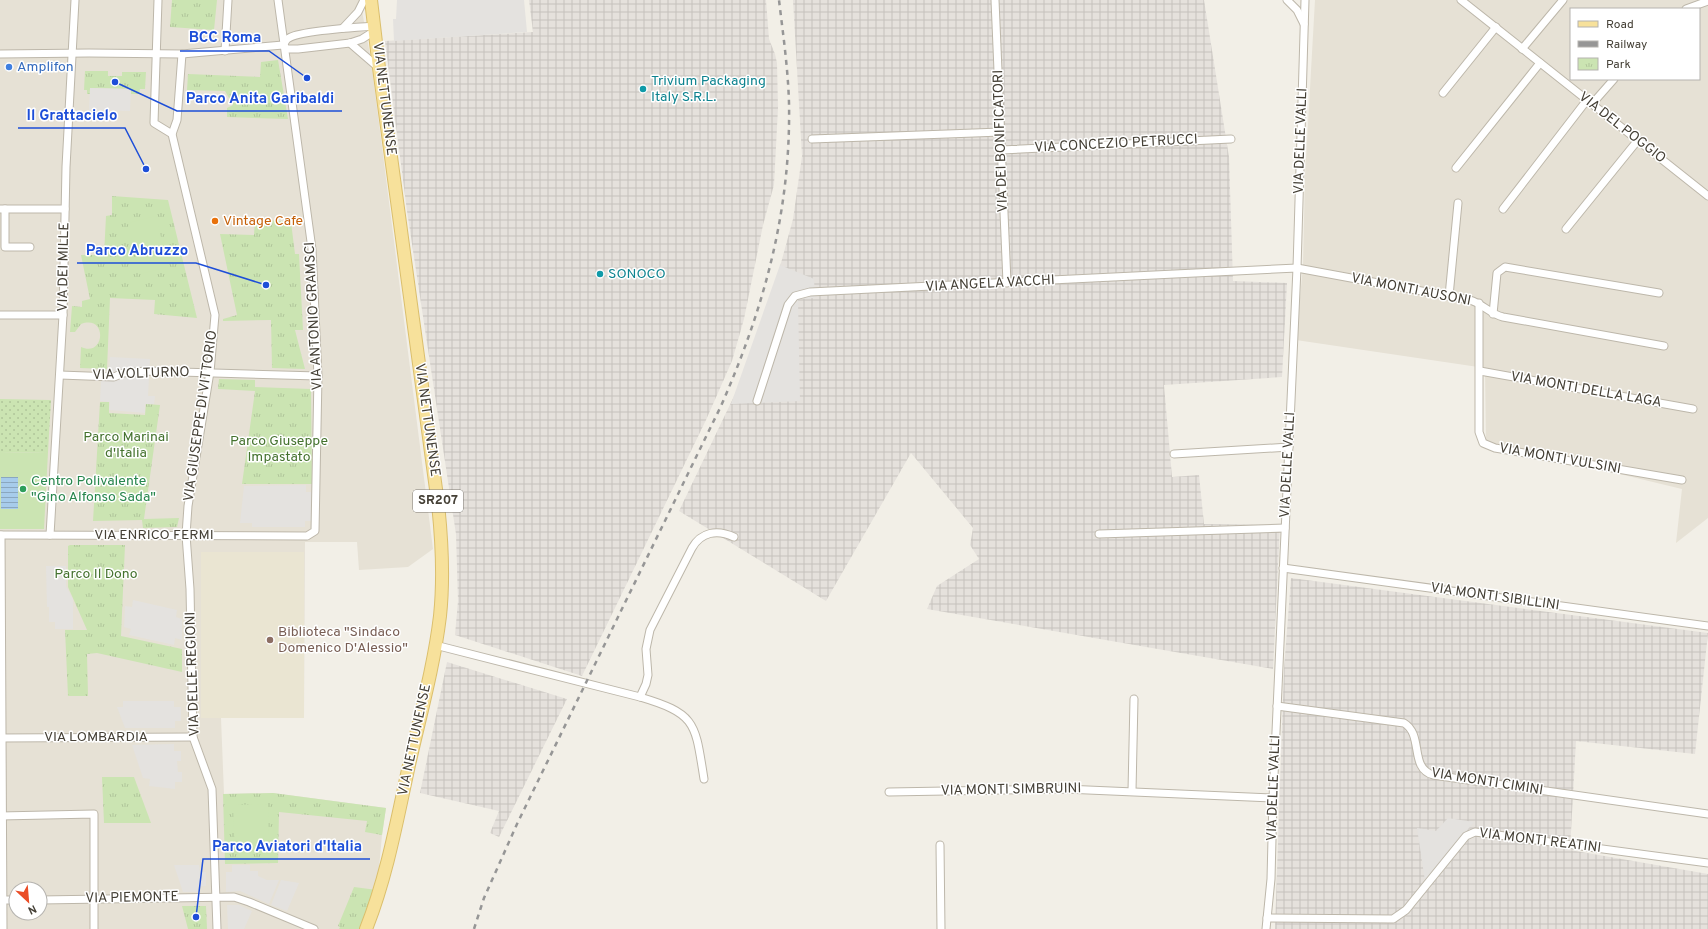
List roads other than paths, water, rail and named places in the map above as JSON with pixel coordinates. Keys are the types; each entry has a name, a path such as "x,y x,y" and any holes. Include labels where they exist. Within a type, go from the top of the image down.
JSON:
{"main road":[{"name":"VIA NETTUNENSE","path":"366,929 380,891 391,849 435,645 442,590 442,537 371,0"}],"street":[{"name":"VIA DEI MILLE","path":"50,535 63,314 65,209 75,0"},
{"path":"158,0 154,123 172,134"},
{"path":"225,51 228,0"},
{"name":"VIA ANTONIO GRAMSCI","path":"278,0 312,250 318,376 316,529 312,534 307,536"},
{"path":"342,28 358,12 364,0"},
{"name":"VIA DEI BONIFICATORI","path":"995,0 1006,283"},
{"path":"1287,0 1297,10 1305,24"},
{"name":"VIA DELLE VALLI","path":"1266,929 1271,879 1272,798 1297,268 1306,0"},
{"name":"VIA DEL POGGIO","path":"1461,0 1708,196"},
{"path":"1522,49 1563,0"},
{"path":"1689,8 1708,1"},
{"path":"1443,93 1496,27"},
{"path":"283,45 292,36 342,28 375,28"},
{"path":"0,54 182,54 283,45 287,48 298,49 350,43 362,39 375,28"},
{"path":"350,43 379,68"},
{"name":"VIA GIUSEPPE DI VITTORIO","path":"182,54 177,120 172,134 215,315 210,372 188,506 186,536"},
{"path":"1456,168 1540,63"},
{"path":"1503,209 1590,102 1613,80"},
{"path":"812,139 1000,132"},
{"name":"VIA CONCEZIO PETRUCCI","path":"1001,150 1231,139"},
{"path":"1566,229 1638,140"},
{"path":"1449,296 1458,203"},
{"path":"30,247 5,247 3,209 65,209"},
{"path":"1493,314 1497,273 1505,267 1659,293"},
{"name":"VIA ANGELA VACCHI","path":"757,401 788,305 799,295 810,292 1297,268"},
{"name":"VIA MONTI AUSONI","path":"1297,268 1449,296 1479,303 1493,314 1664,346"},
{"name":"VIA MONTI VULSINI","path":"1479,303 1479,432 1481,440 1486,445 1495,448 1682,480"},
{"path":"0,315 63,314"},
{"name":"VIA VOLTURNO","path":"60,375 114,377 123,373 147,371 318,376"},
{"name":"VIA MONTI DELLA LAGA","path":"1480,371 1693,409"},
{"path":"1174,454 1289,447"},
{"path":"1099,534 1285,528"},
{"path":"640,697 648,677 646,649 650,630 692,548 699,538 710,533 719,532 734,537"},
{"path":"0,535 1,900 3,929"},
{"name":"VIA ENRICO FERMI","path":"0,535 307,536"},
{"name":"VIA DELLE REGIONI","path":"186,536 190,589 193,737 212,789 217,929"},
{"name":"VIA MONTI SIBILLINI","path":"1283,568 1708,626"},
{"path":"435,645 670,706 681,713 690,722 696,736 704,779"},
{"path":"1132,791 1134,699"},
{"name":"VIA MONTI CIMINI","path":"1277,706 1404,723 1410,727 1414,734 1421,766 1424,772 1433,775 1708,814"},
{"name":"VIA LOMBARDIA","path":"1,738 193,737"},
{"name":"VIA MONTI SIMBRUINI","path":"889,792 1052,789 1132,791 1272,798"},
{"path":"1,816 94,814 94,929"},
{"name":"VIA MONTI REATINI","path":"1267,918 1393,919 1406,910 1466,836 1475,832 1708,863"},
{"path":"940,845 941,929"},
{"name":"VIA PIEMONTE","path":"48,900 216,897 241,899 314,929"}],"water":[{"path":"1,477 18,477 18,509 1,509"}],"railway":[{"path":"474,929 484,898 517,824 721,406 750,332 762,296 780,220 788,143 789,103 779,0"}],"place":[{"name":"Amplifon","path":"9,67"},
{"name":"BCC Roma","path":"307,78"},
{"name":"Parco Anita Garibaldi","path":"115,82"},
{"name":"Trivium Packaging Italy S.R.L.","path":"643,89"},
{"name":"Il Grattacielo","path":"146,169"},
{"name":"Vintage Cafe","path":"215,221"},
{"name":"SONOCO","path":"600,274"},
{"name":"Parco Abruzzo","path":"266,285"},
{"name":"Centro Polivalente \"Gino Alfonso Sada\"","path":"23,489"},
{"name":"Biblioteca \"Sindaco Domenico D'Alessio\"","path":"270,640"},
{"name":"Parco Aviatori d'Italia","path":"196,917"}],"park label":[{"name":"Parco Marinai d'Italia","path":"126,446"},
{"name":"Parco Giuseppe Impastato","path":"279,450"},
{"name":"Parco Il Dono","path":"96,574"}]}
